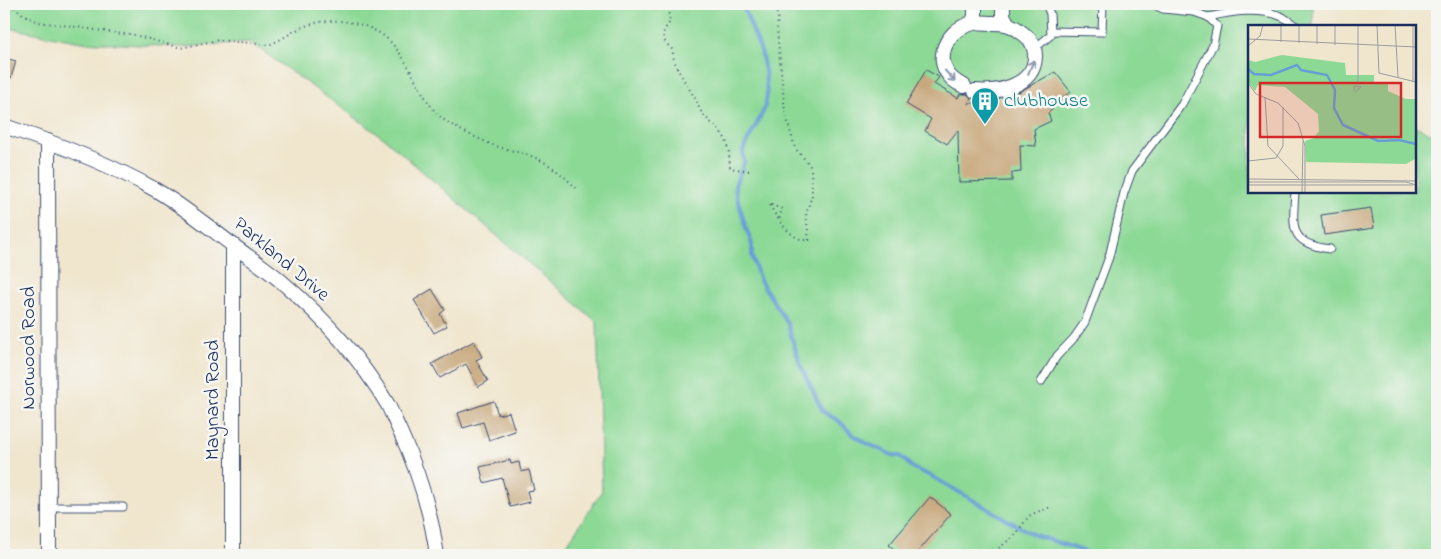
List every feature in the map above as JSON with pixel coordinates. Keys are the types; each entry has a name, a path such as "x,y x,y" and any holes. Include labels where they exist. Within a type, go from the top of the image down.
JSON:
{"street":[{"path":"972,23 975,16 975,4"},
{"path":"1003,4 1003,15 1007,23"},
{"path":"972,23 1007,23 1030,39 1035,48 1033,68 1026,77 1018,84 992,91 969,88 956,83 950,78 944,70 942,58 950,37 972,23"},
{"name":"Parkland Drive","path":"4,126 48,141 110,167 154,189 209,226 281,281 307,304 366,373 388,406 423,489 433,527 437,555"},
{"name":"Norwood Road","path":"48,141 49,555"},
{"name":"Maynard Road","path":"233,245 233,555"}],"lane":[{"path":"1035,48 1051,35 1050,14 1046,4"},
{"path":"1051,31 1102,32 1104,4"},
{"path":"1156,4 1163,8 1208,16 1225,13 1269,13 1294,25"},
{"path":"1040,382 1057,356 1074,338 1085,322 1109,257 1124,193 1132,171 1182,104 1213,45 1217,26 1208,16"},
{"path":"1295,192 1294,214 1296,230 1301,240 1316,248 1330,249"},
{"path":"49,507 123,507"}],"path":[{"path":"10,4 24,15 38,22 131,34 181,48 218,40 268,45 301,27 322,22 337,21 366,26 384,36 399,51 427,101 440,117 452,125 493,144 540,160 556,169 576,188"},
{"path":"664,4 670,22 663,33 663,39 674,50 676,65 704,115 725,138 728,145 730,168 749,171"},
{"path":"772,4 778,16 777,30 785,112 795,148 811,169 812,195 806,214 808,240 795,237 779,220 769,204 782,209 779,220"},
{"path":"992,555 1015,535 1029,516 1051,507"},
{"path":"1165,555 1176,551"}],"green space":[{"path":"4,4 1170,4 1313,7 1313,25 1248,25 1248,192 1416,192 1416,126 1437,136 1437,555 560,555 602,491 597,322 385,139 250,42 182,47 81,42 4,27"}],"building":[{"path":"4,58 16,61 11,78 4,76"},
{"name":"clubhouse","path":"926,70 939,77 934,84 958,98 960,94 967,94 971,98 968,103 995,103 996,99 1017,93 1055,72 1071,92 1051,104 1053,109 1048,113 1051,121 1034,129 1036,146 1020,145 1021,172 1012,173 1012,181 959,182 958,130 947,144 925,131 931,119 906,104"},
{"path":"1371,208 1374,228 1324,235 1321,215"},
{"path":"432,289 445,310 440,314 447,326 434,333 414,300"},
{"path":"474,341 482,357 476,360 488,381 478,387 466,364 440,378 432,364"},
{"path":"494,401 498,415 509,412 515,431 489,440 483,422 463,428 458,413"},
{"path":"510,460 511,464 519,462 521,472 529,470 534,490 527,491 530,502 510,507 502,478 484,483 480,467"},
{"path":"930,497 951,514 915,555 901,555 889,545"}],"waterway":[{"path":"742,4 761,51 767,96 764,110 743,150 744,163 735,185 736,193 752,244 752,256 759,278 788,324 801,366 822,410 838,420 851,433 864,442 892,455 900,456 913,468 931,476 1032,534 1095,555"}],"place":[{"name":"clubhouse","path":"985,125"}]}
